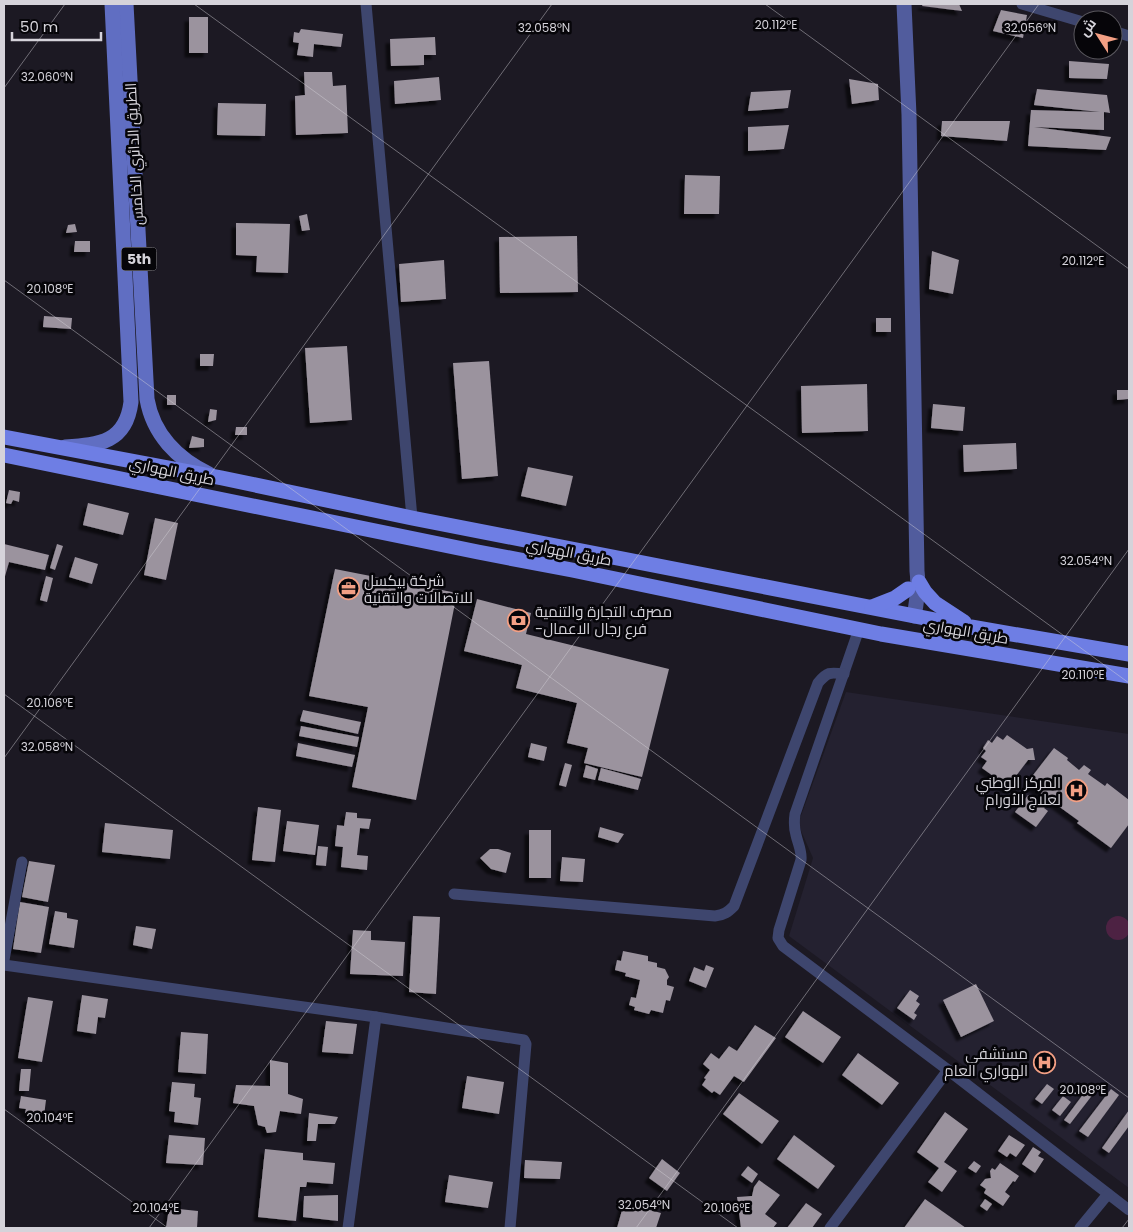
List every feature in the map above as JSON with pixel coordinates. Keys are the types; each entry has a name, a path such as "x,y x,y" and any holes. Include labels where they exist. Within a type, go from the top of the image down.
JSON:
{"highway":[{"name":"طريق الهواري","path":"4,437 222,478 412,518 908,615 1129,654"},
{"name":"طريق الهواري","path":"4,455 859,629 1129,676"},
{"path":"512,558 517,538"},
{"path":"872,607 895,598 914,581 930,599 971,627"}],"main road":[{"name":"الطريق الدائري الخامس","path":"58,447 95,444 108,440 124,426 130,412 112,4"},
{"name":"الطريق الدائري الخامس","path":"126,4 145,373 149,410 160,433 177,454 198,469 222,478"},
{"path":"904,4 910,124 914,581 918,592 908,615"}],"street":[{"path":"366,4 412,518"},
{"path":"1022,4 1073,19"},
{"path":"859,629 795,814 795,834 801,852 801,860 778,938 783,946 948,1070 1129,1210"},
{"path":"454,894 715,916 729,912 734,906 818,683 824,675 831,672 844,674"},
{"path":"4,960 22,862"},
{"path":"4,965 376,1017 524,1040 526,1044 510,1228"},
{"path":"348,1228 376,1017"},
{"path":"830,1228 948,1070"},
{"path":"1080,1228 1108,1194"}],"shaded area":[{"name":"مستشفي الهواري العام","path":"846,692 1129,734 1129,1188 789,936 813,858 798,824"},
{"path":"1118,916 1126,920 1130,928 1126,936 1118,940 1110,936 1106,928 1110,920"}],"building":[{"path":"923,4 959,4 962,11 922,6"},
{"path":"1001,10 1027,15 1023,38 993,31"},
{"path":"189,17 208,17 208,53 189,53"},
{"path":"301,29 343,34 341,47 314,44 313,57 297,55 299,43 293,42 294,32 299,33"},
{"path":"435,37 436,55 424,55 424,65 391,66 390,39"},
{"path":"1069,61 1109,64 1107,79 1069,78"},
{"path":"304,72 332,72 333,86 346,85 348,133 296,135 295,96 305,95"},
{"path":"439,77 441,100 395,104 394,81"},
{"path":"849,79 878,84 879,100 852,104"},
{"path":"1037,89 1107,95 1110,113 1104,112 1104,130 1034,127 1111,137 1106,150 1028,146 1031,110 1100,112 1034,105"},
{"path":"791,90 788,108 748,111 751,92"},
{"path":"218,103 266,104 265,136 217,135"},
{"path":"942,121 1010,121 1007,141 941,136"},
{"path":"789,125 784,149 748,151 748,127"},
{"path":"685,175 720,176 719,214 684,214"},
{"path":"307,214 310,230 302,231 299,216"},
{"path":"236,223 290,224 288,273 256,272 257,256 236,255"},
{"path":"75,224 77,232 66,233 68,225"},
{"path":"577,236 578,292 500,293 499,237"},
{"path":"75,241 90,241 90,252 74,252"},
{"path":"932,251 959,260 953,294 929,289"},
{"path":"444,260 446,299 401,302 399,264"},
{"path":"44,316 72,318 71,329 43,327"},
{"path":"876,318 891,318 891,332 876,332"},
{"path":"347,346 352,420 310,423 305,348"},
{"path":"200,354 214,354 213,366 200,366"},
{"path":"489,361 498,476 462,479 453,363"},
{"path":"867,384 868,431 802,433 801,386"},
{"path":"1117,390 1129,390 1129,399 1117,400"},
{"path":"167,395 176,395 176,405 167,405"},
{"path":"933,404 965,407 963,431 931,428"},
{"path":"210,409 217,410 216,420 208,422"},
{"path":"236,427 247,427 247,435 235,435"},
{"path":"192,436 204,439 204,447 189,448"},
{"path":"1016,443 1017,469 964,472 963,445"},
{"path":"528,467 573,476 566,506 521,496"},
{"path":"9,490 20,492 19,502 13,500 11,504 6,503"},
{"path":"88,503 129,513 123,535 83,525"},
{"path":"155,518 178,523 166,580 144,575"},
{"path":"4,544 49,555 45,570 9,562 4,580"},
{"path":"57,544 63,546 55,570 50,568"},
{"path":"75,557 98,564 92,584 69,577"},
{"path":"335,569 457,593 416,800 352,787 368,707 309,696"},
{"path":"46,576 53,578 47,602 40,600"},
{"path":"477,599 531,613 526,634 669,669 642,777 584,763 588,748 567,743 577,703 516,688 522,665 464,651"},
{"path":"303,710 361,722 358,734 300,721"},
{"path":"301,726 359,737 357,747 299,736"},
{"path":"1007,735 1027,749 1033,748 1035,760 1028,760 1013,780 1015,788 1004,789 1003,783 982,768 987,761 981,757 986,751 983,748 988,740 992,743 997,736 1003,740"},
{"path":"298,743 355,755 352,767 296,756"},
{"path":"531,743 547,747 544,761 528,757"},
{"path":"1054,748 1068,758 1067,760 1079,770 1084,765 1091,770 1088,774 1105,786 1107,783 1129,800 1129,824 1111,848 1050,800 1044,808 1048,811 1036,827 1015,812 1028,795 1039,803 1045,796 1027,783"},
{"path":"565,763 572,765 566,787 559,785"},
{"path":"586,765 598,769 595,780 583,777"},
{"path":"601,768 641,779 638,790 598,780"},
{"path":"258,807 281,810 275,862 252,860"},
{"path":"346,812 357,813 357,818 371,819 369,829 360,828 357,855 368,856 367,870 341,867 343,847 335,846 337,825 344,826"},
{"path":"287,821 319,825 315,855 283,851"},
{"path":"105,823 173,830 170,859 102,852"},
{"path":"600,827 624,834 618,843 598,837"},
{"path":"529,830 551,830 551,878 529,878"},
{"path":"318,846 328,847 326,866 316,865"},
{"path":"490,849 511,853 506,873 491,869 480,858"},
{"path":"562,857 585,859 583,882 560,881"},
{"path":"29,861 55,865 48,902 22,897"},
{"path":"20,902 49,907 41,953 13,949"},
{"path":"55,911 67,913 67,918 78,920 74,948 49,944"},
{"path":"413,916 440,917 436,994 409,992"},
{"path":"136,926 156,929 152,949 133,945"},
{"path":"353,930 371,931 371,940 405,942 403,976 350,974"},
{"path":"623,951 648,956 648,961 657,963 657,967 665,969 669,977 667,985 674,987 670,1001 666,1000 663,1013 651,1010 649,1014 634,1010 635,1007 629,1005 631,997 636,998 640,980 625,976 626,973 615,970 617,960 621,961"},
{"path":"706,965 714,968 706,988 689,981 694,967 704,971"},
{"path":"976,984 994,1021 961,1037 943,1000"},
{"path":"910,990 919,996 916,1001 920,1004 914,1013 917,1015 914,1020 897,1008"},
{"path":"82,995 108,999 105,1018 98,1017 96,1034 77,1031"},
{"path":"28,997 53,1001 42,1062 18,1058"},
{"path":"803,1011 841,1037 823,1063 785,1037"},
{"path":"326,1021 357,1024 353,1054 322,1052"},
{"path":"755,1025 776,1038 744,1082 734,1076 720,1095 714,1091 712,1093 702,1085 706,1079 704,1078 710,1070 703,1064 711,1053 719,1059 729,1046 737,1051"},
{"path":"181,1032 208,1034 206,1074 178,1072"},
{"path":"858,1053 899,1083 882,1105 842,1075"},
{"path":"270,1060 288,1063 288,1094 303,1099 301,1114 280,1111 276,1132 267,1133 265,1127 258,1125 254,1106 233,1103 236,1085 270,1086"},
{"path":"21,1069 31,1069 29,1091 19,1091"},
{"path":"467,1076 504,1082 499,1114 462,1108"},
{"path":"172,1082 195,1084 194,1097 201,1098 198,1125 174,1122 175,1112 169,1111"},
{"path":"1047,1084 1054,1089 1042,1104 1035,1099"},
{"path":"1090,1085 1097,1089 1070,1124 1064,1120"},
{"path":"1111,1089 1119,1095 1088,1137 1079,1131"},
{"path":"739,1093 779,1121 762,1144 723,1114"},
{"path":"21,1096 46,1100 44,1116 25,1113 26,1109 19,1108"},
{"path":"1063,1096 1071,1102 1060,1116 1052,1110"},
{"path":"1129,1110 1129,1126 1109,1153 1102,1148"},
{"path":"945,1112 968,1129 944,1162 957,1171 942,1192 928,1182 939,1168 917,1152"},
{"path":"309,1113 338,1117 335,1124 318,1124 316,1141 307,1141"},
{"path":"169,1135 205,1138 203,1165 166,1163"},
{"path":"794,1135 835,1166 818,1189 777,1159"},
{"path":"1009,1135 1025,1145 1016,1157 1010,1153 1007,1157 998,1151"},
{"path":"1033,1147 1041,1152 1038,1156 1044,1159 1035,1173 1022,1164"},
{"path":"265,1149 303,1153 303,1160 335,1163 333,1184 307,1182 306,1187 300,1187 296,1221 258,1217"},
{"path":"662,1159 680,1173 667,1191 649,1178"},
{"path":"525,1160 562,1162 560,1179 524,1178"},
{"path":"974,1161 981,1166 976,1173 968,1168"},
{"path":"1000,1163 1019,1176 1005,1192 1010,1196 1003,1206 984,1193 986,1189 980,1185 985,1179 991,1178 990,1171 992,1168 995,1170"},
{"path":"748,1166 758,1174 752,1183 741,1175"},
{"path":"449,1175 493,1182 488,1208 445,1202"},
{"path":"759,1180 780,1195 765,1214 777,1223 773,1228 741,1228 737,1197 752,1196 754,1187"},
{"path":"338,1195 338,1221 303,1217 304,1196"},
{"path":"925,1199 966,1228 904,1228"},
{"path":"985,1199 992,1204 987,1211 980,1206"},
{"path":"624,1203 661,1213 656,1228 617,1228"},
{"path":"806,1203 822,1214 812,1228 787,1228"},
{"path":"169,1208 198,1211 197,1228 166,1228"}],"place":[{"name":"شركة بيكسل للاتصالات والتقنية","path":"348,589"},
{"name":"مصرف التجارة والتنمية -فرع رجال الاعمال","path":"519,620"},
{"name":"المركز الوطني لعلاج الأورام","path":"1077,791"},
{"name":"مستشفي الهواري العام","path":"1044,1062"}]}
